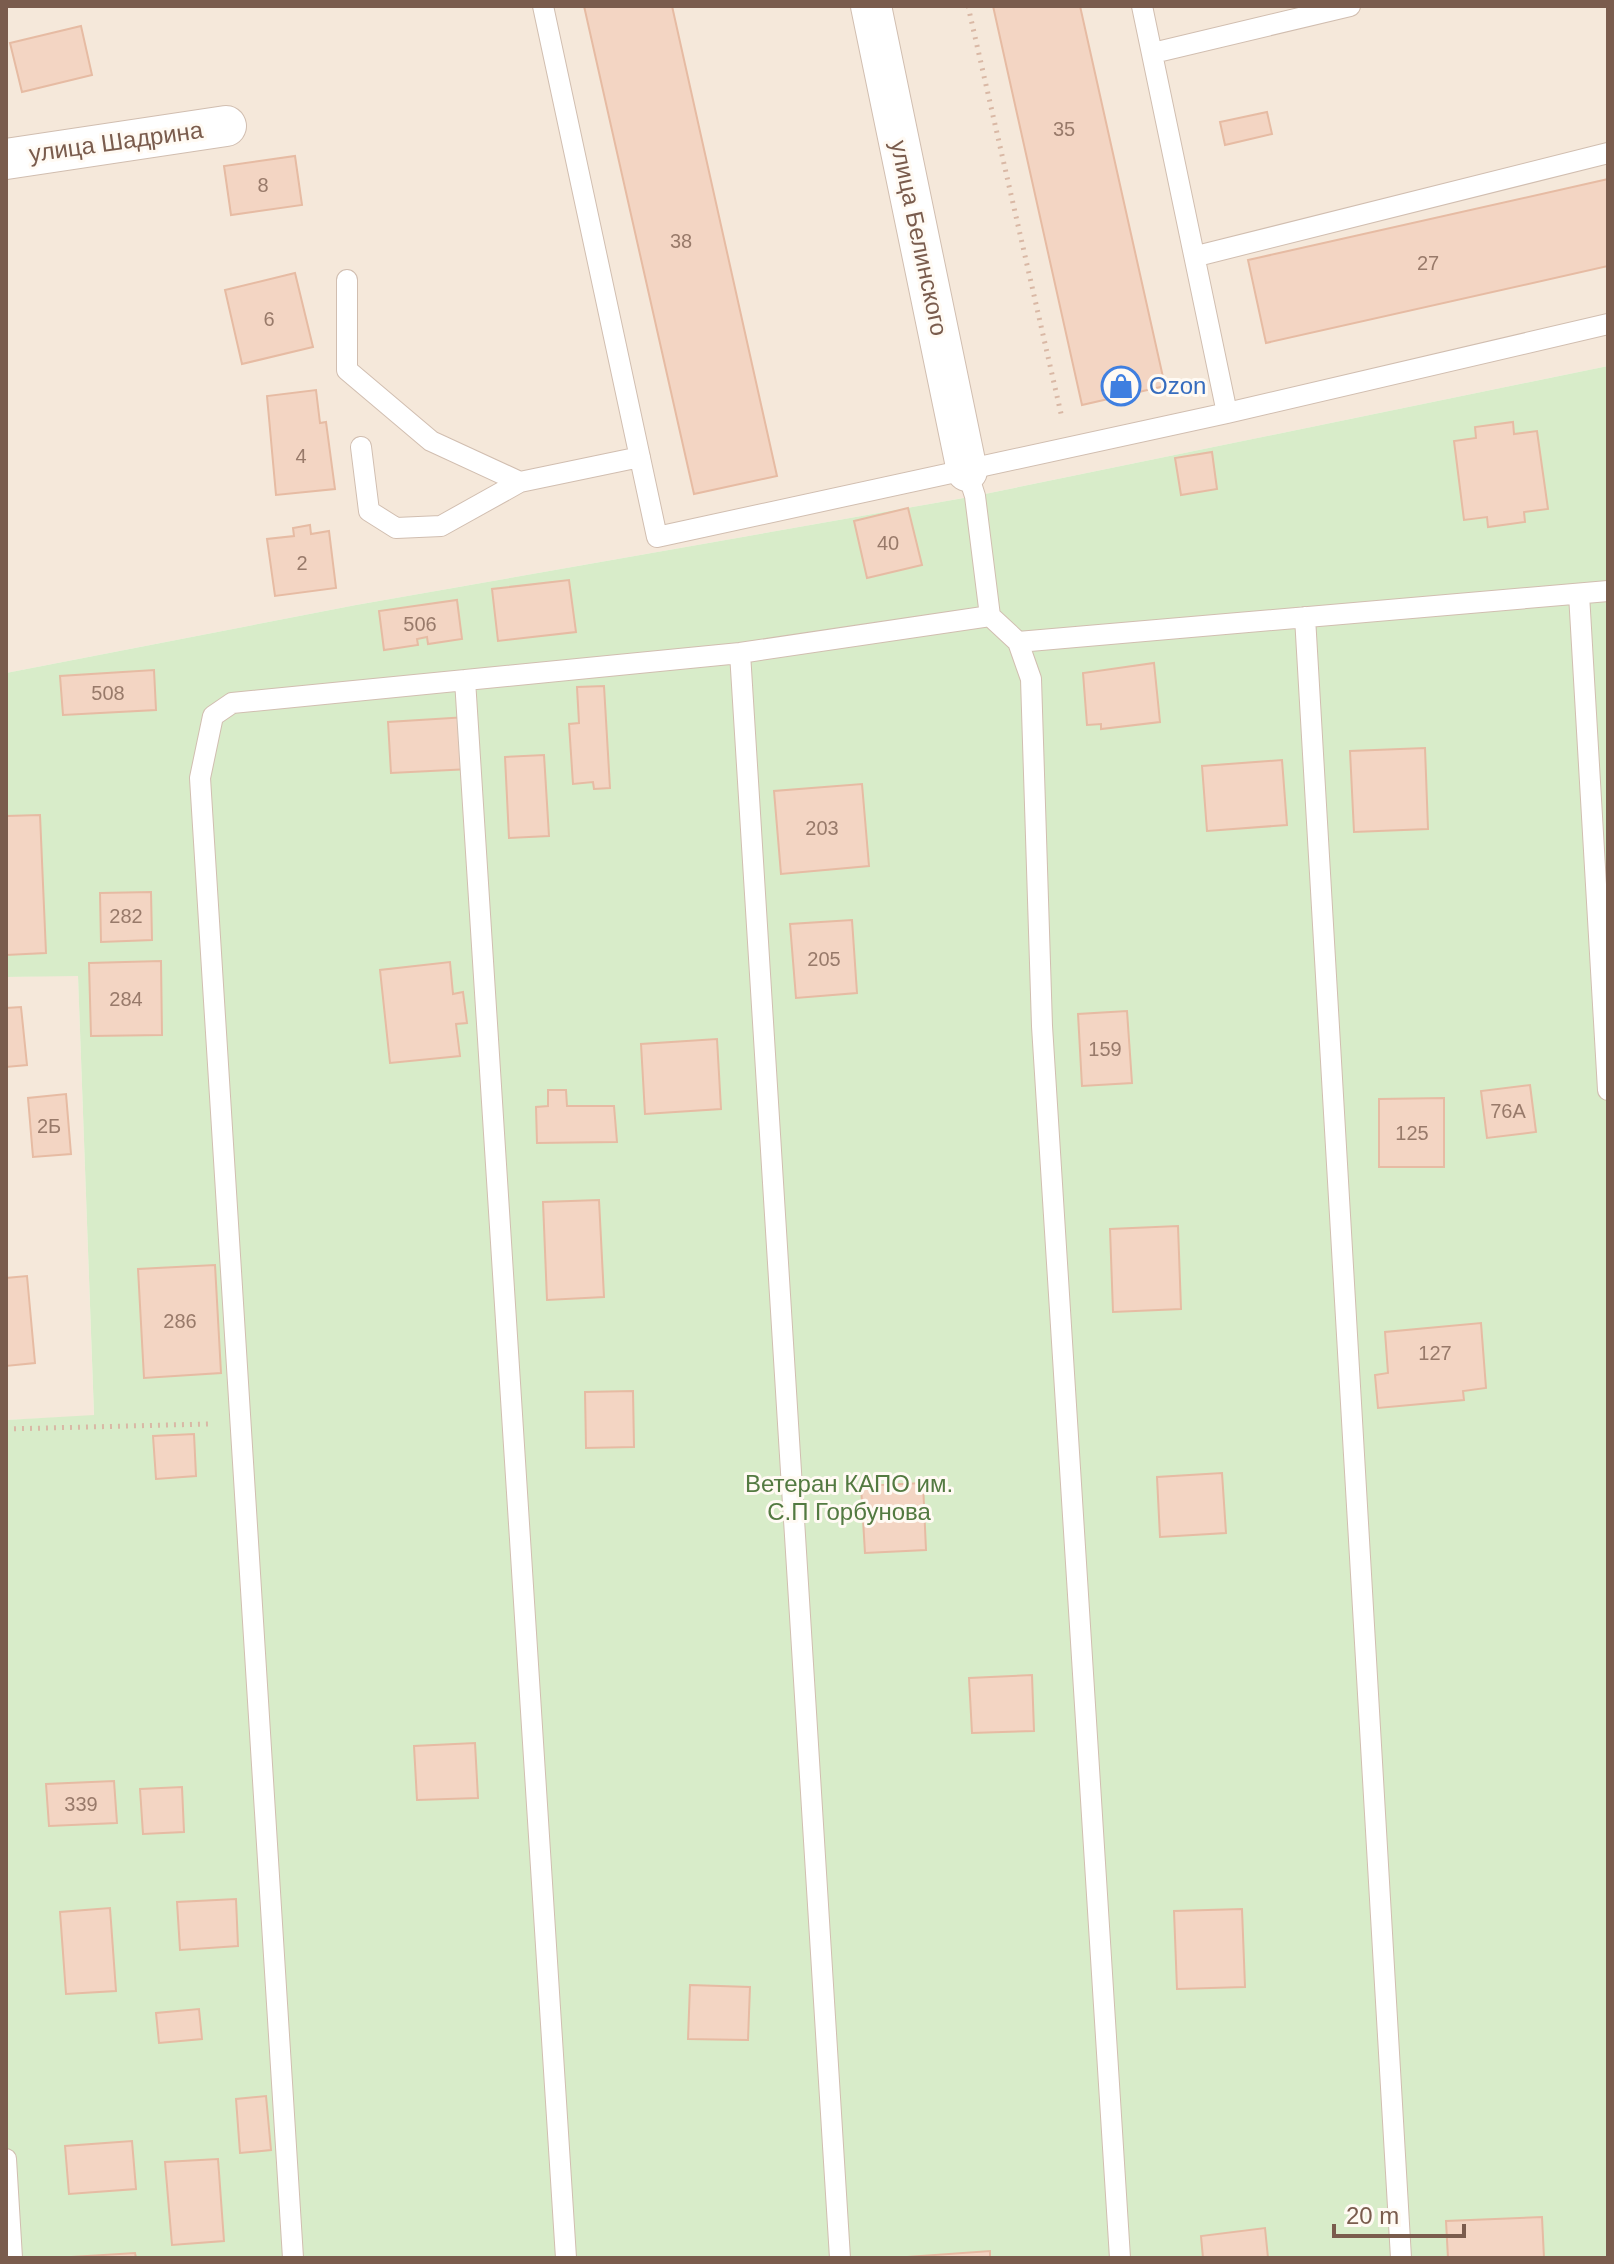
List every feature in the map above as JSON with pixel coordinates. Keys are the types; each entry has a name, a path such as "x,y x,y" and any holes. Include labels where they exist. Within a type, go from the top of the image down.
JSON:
{"street":[{"name":"улица Белинского","path":"871,6 967,471"},
{"name":"улица Шадрина","path":"6,159 226,126"}],"lane":[{"path":"543,6 657,537 1227,413 1608,324"},
{"path":"1142,6 1197,256 1227,413"},
{"path":"1153,53 1350,6"},
{"path":"1197,256 1608,153"},
{"path":"347,280 347,370 431,441 520,482"},
{"path":"361,447 369,511 396,528 441,526 520,482 640,457"},
{"path":"967,471 975,496 990,616 1018,642 1031,679 1042,1026 1120,2258"},
{"path":"1018,642 1608,591"},
{"path":"1579,594 1608,1090"},
{"path":"293,2258 200,778 213,716 232,703 740,653 990,616"},
{"path":"1305,617 1401,2258"},
{"path":"740,653 840,2258"},
{"path":"465,680 566,2258"},
{"path":"6,2159 12,2258"}],"path":[{"path":"968,6 1068,447"},
{"path":"6,1429 241,1423"}],"shaded area":[{"path":"6,6 1608,6 1608,366 975,496 356,605 6,673"},
{"path":"78,975 94,1416 6,1420 6,977"}],"green space":[{"name":"Ветеран КАПО им. С.П Горбунова","path":"1608,366 1608,2258 6,2258 6,1420 94,1415 78,976 6,977 6,673 356,605 975,496"}],"building":[{"path":"584,6 672,6 777,476 694,494"},
{"path":"993,6 1080,6 1165,386 1082,405"},
{"path":"81,26 92,75 22,92 10,43"},
{"path":"1267,112 1272,134 1225,145 1220,122"},
{"path":"295,156 302,205 231,215 224,166"},
{"path":"1608,179 1608,266 1266,343 1248,260"},
{"path":"295,273 313,347 242,364 225,290"},
{"path":"316,390 320,423 326,422 335,489 276,495 267,396"},
{"path":"1513,422 1514,434 1537,431 1548,509 1524,512 1525,522 1488,527 1487,517 1464,520 1454,441 1476,438 1475,427"},
{"path":"1212,452 1217,489 1181,495 1175,458"},
{"path":"908,508 922,565 867,578 854,521"},
{"path":"310,525 311,534 329,531 336,588 275,596 267,539 294,536 293,528"},
{"path":"569,580 576,632 498,641 492,589"},
{"path":"457,600 462,639 428,644 427,637 417,639 418,645 384,650 379,611"},
{"path":"1154,663 1160,722 1101,729 1101,724 1087,725 1083,673"},
{"path":"154,670 156,710 63,715 60,676"},
{"path":"604,686 610,788 594,789 593,782 573,784 569,724 579,723 577,687"},
{"path":"467,717 470,769 391,773 388,722"},
{"path":"1425,748 1428,829 1354,832 1350,751"},
{"path":"544,755 549,836 509,838 505,757"},
{"path":"1282,760 1287,825 1207,831 1202,766"},
{"path":"862,784 869,866 781,874 774,791"},
{"path":"40,815 46,953 6,955 6,816"},
{"path":"151,892 152,940 101,942 100,893"},
{"path":"852,920 857,993 796,998 790,924"},
{"path":"161,961 162,1035 91,1036 89,963"},
{"path":"450,962 453,994 463,992 467,1023 456,1024 460,1056 390,1063 380,970"},
{"path":"21,1007 27,1065 6,1067 6,1008"},
{"path":"1127,1011 1132,1083 1082,1086 1078,1014"},
{"path":"717,1039 721,1109 645,1114 641,1044"},
{"path":"1530,1085 1536,1132 1487,1138 1481,1091"},
{"path":"548,1090 566,1090 567,1106 614,1106 617,1142 537,1143 536,1107 548,1106"},
{"path":"66,1094 71,1154 33,1157 28,1098"},
{"path":"1444,1098 1444,1167 1379,1167 1379,1099"},
{"path":"599,1200 604,1297 547,1300 543,1202"},
{"path":"1178,1226 1181,1309 1113,1312 1110,1229"},
{"path":"215,1265 221,1373 144,1378 138,1269"},
{"path":"27,1276 35,1363 6,1366 6,1278"},
{"path":"1481,1323 1486,1388 1463,1391 1464,1400 1378,1408 1375,1375 1388,1373 1385,1332"},
{"path":"633,1391 634,1447 586,1448 585,1392"},
{"path":"194,1434 196,1476 156,1479 153,1436"},
{"path":"1222,1473 1226,1533 1160,1537 1157,1477"},
{"path":"923,1483 926,1550 865,1553 861,1486"},
{"path":"1032,1675 1034,1731 972,1733 969,1678"},
{"path":"475,1743 478,1798 417,1800 414,1746"},
{"path":"114,1781 117,1823 49,1826 46,1784"},
{"path":"182,1787 184,1832 143,1834 140,1789"},
{"path":"236,1899 238,1946 180,1950 177,1902"},
{"path":"110,1908 116,1991 66,1994 60,1912"},
{"path":"1242,1909 1245,1987 1177,1989 1174,1911"},
{"path":"690,1985 750,1987 748,2040 688,2039"},
{"path":"199,2009 202,2039 159,2043 156,2013"},
{"path":"266,2096 271,2150 240,2153 236,2099"},
{"path":"132,2141 136,2189 69,2194 65,2146"},
{"path":"218,2159 224,2241 172,2245 165,2162"},
{"path":"1542,2217 1544,2258 1448,2258 1446,2221"},
{"path":"1265,2228 1268,2258 1203,2258 1201,2236"},
{"path":"990,2251 990,2258 893,2258"},
{"path":"135,2253 136,2258 55,2258"}],"place":[{"name":"Ozon","path":"1121,386"}]}
